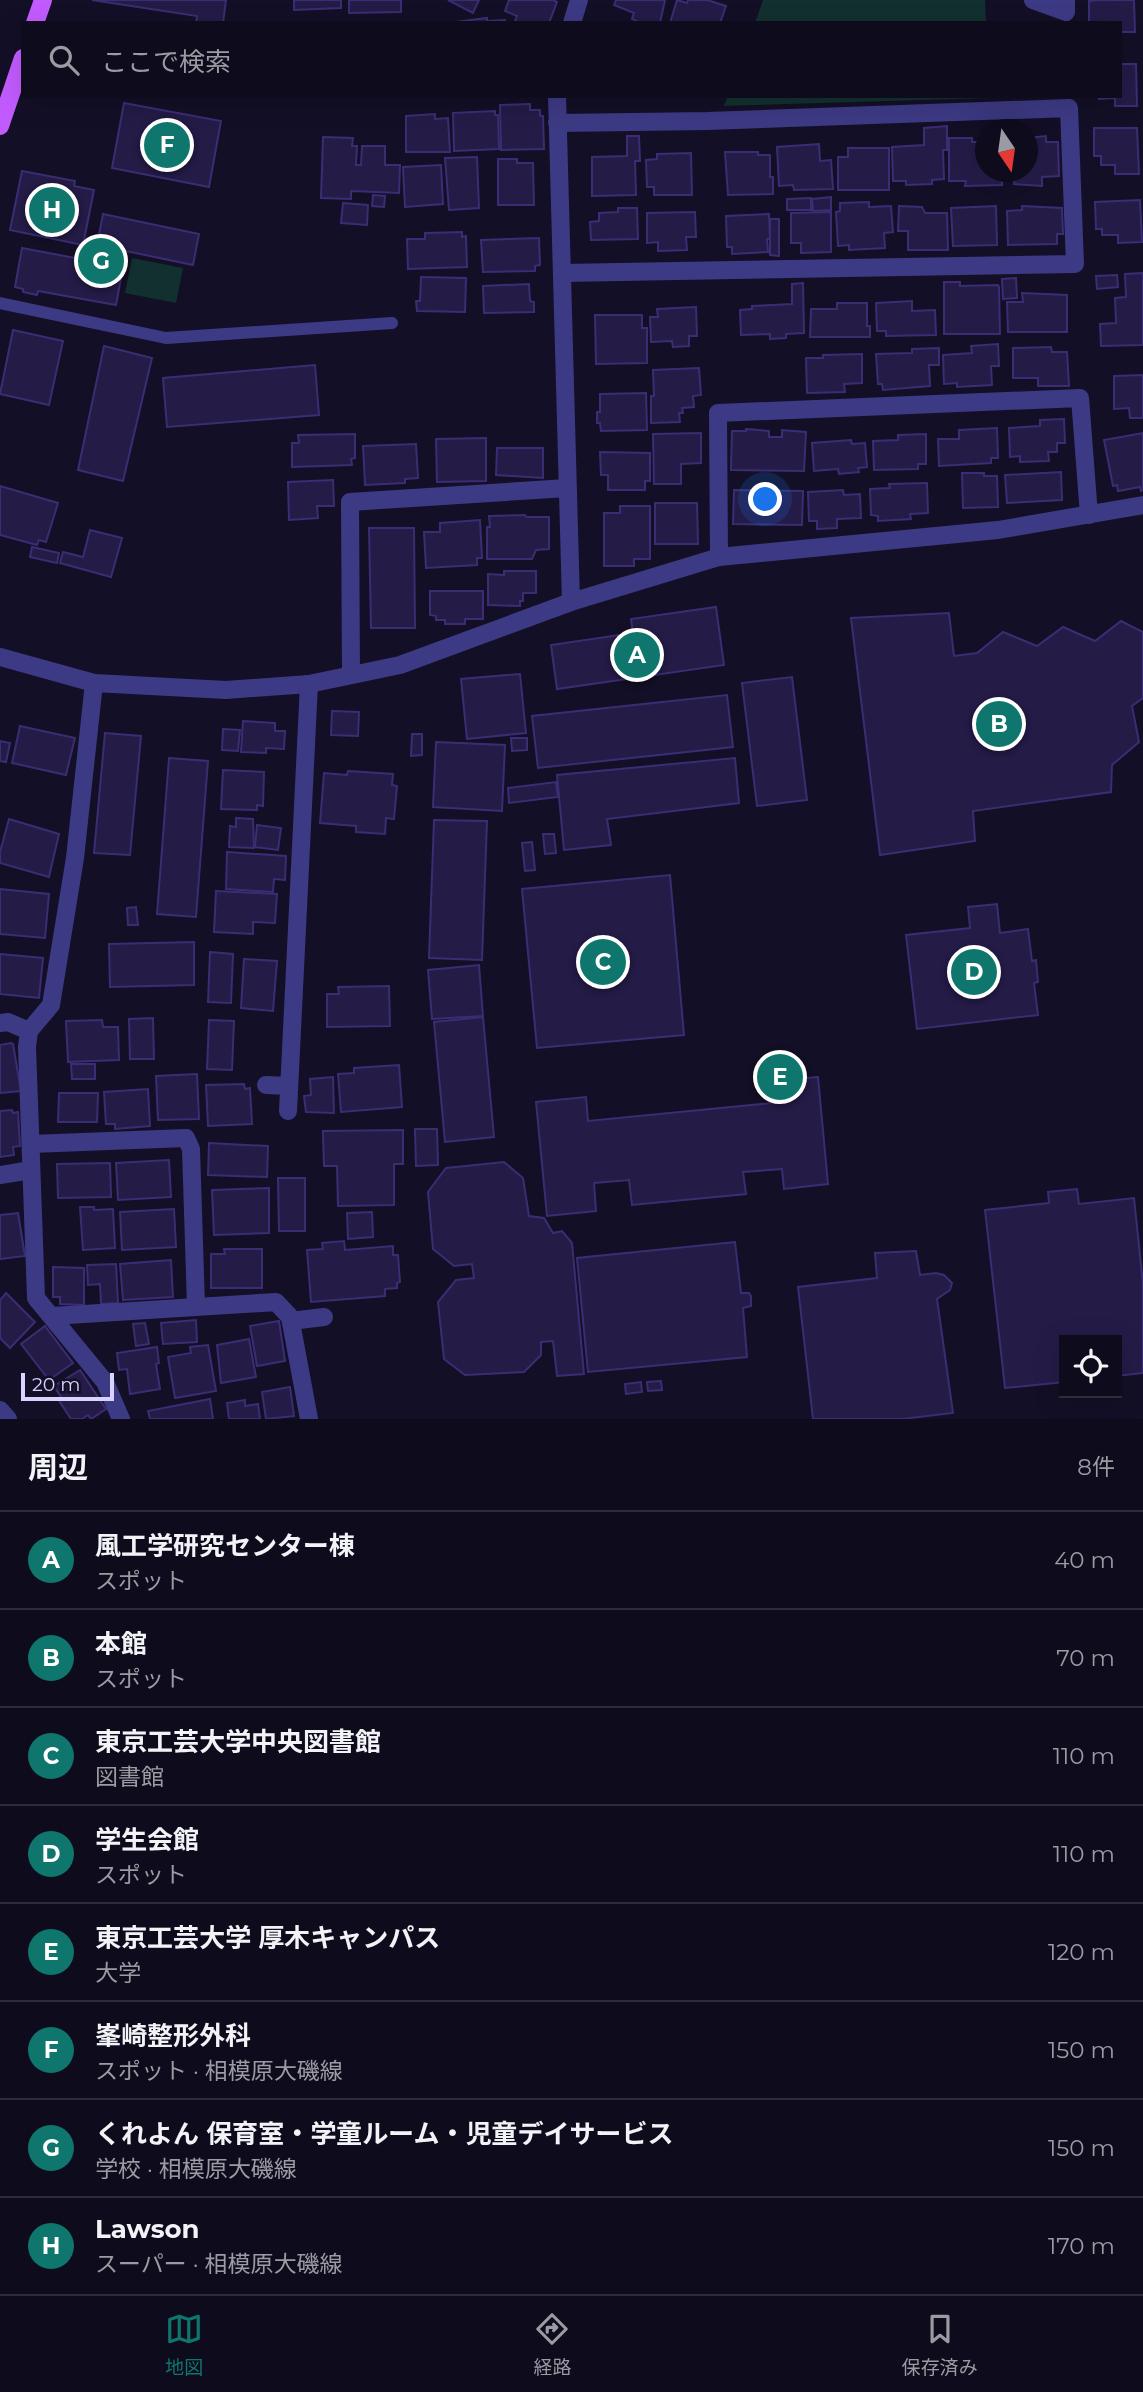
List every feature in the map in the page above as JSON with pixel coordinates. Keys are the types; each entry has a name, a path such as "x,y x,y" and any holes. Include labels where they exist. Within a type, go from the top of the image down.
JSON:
{"main road":[{"path":"36,21 43,0"},
{"path":"0,127 18,83"}],"street":[{"path":"573,21 579,0"},
{"path":"1033,0 1066,12 1066,0"},
{"path":"556,98 571,602"},
{"path":"557,123 707,121 1069,108 1075,264 562,273"},
{"path":"719,557 718,413 1080,398 1089,515"},
{"path":"351,674 350,502 567,488"},
{"path":"0,657 94,683 226,690 309,684 400,666 571,602 719,557 998,530 1143,505"},
{"path":"94,683 75,858 51,1005 29,1031 27,1047 31,1170 36,1298 105,1382 121,1419"},
{"path":"288,1111 309,684"},
{"path":"0,1023 8,1022 29,1031"},
{"path":"266,1085 289,1086"},
{"path":"31,1144 186,1138 191,1149 195,1306"},
{"path":"0,1175 31,1170"},
{"path":"52,1316 276,1302 290,1321 309,1419"},
{"path":"290,1321 324,1317"},
{"path":"0,1410 8,1419"}],"lane":[{"path":"0,303 166,338 392,323"}],"green space":[{"path":"763,0 985,0 986,21 756,21"},
{"path":"727,98 989,98 724,106"},
{"path":"132,258 183,268 176,303 125,293"}],"building":[{"path":"92,0 226,0 223,21 196,21 197,16"},
{"path":"294,0 341,0 341,8 294,10"},
{"path":"349,0 401,0 401,12 349,13"},
{"path":"448,0 479,0 473,13"},
{"path":"509,0 557,2 550,21 515,21 517,16 505,11"},
{"path":"616,0 665,0 660,21 636,21 632,19 634,13 614,5"},
{"path":"677,0 687,3 688,0 707,0 726,6 721,21 671,21"},
{"path":"1134,0 1135,32 1122,32 1122,21 1089,21 1089,1"},
{"path":"487,18 487,21 464,21"},
{"path":"1122,64 1136,64 1137,106 1115,106 1115,98 1122,98"},
{"path":"124,103 221,121 209,187 112,168"},
{"path":"530,104 530,110 540,110 540,116 543,116 544,149 501,150 500,105"},
{"path":"495,111 495,115 498,115 499,149 454,151 453,113"},
{"path":"435,114 435,119 448,118 450,152 406,152 406,116"},
{"path":"947,126 947,150 943,150 944,179 932,180 932,184 906,185 906,181 893,181 892,147 924,145 924,128"},
{"path":"1094,128 1137,128 1139,174 1115,174 1115,165 1101,165 1101,156 1094,156"},
{"path":"627,136 639,136 640,161 635,161 636,195 592,196 592,157 627,156"},
{"path":"1046,136 1046,142 1058,142 1059,176 1042,177 1042,186 1014,184 1038,182 1038,137"},
{"path":"323,137 353,138 352,146 357,146 356,165 361,165 362,146 385,146 385,165 400,165 399,193 351,191 351,199 321,198"},
{"path":"949,138 972,138 972,142 975,142 975,182 1002,182 1002,185 965,186 966,181 949,181"},
{"path":"819,144 820,161 831,160 833,189 794,190 793,185 779,186 777,147"},
{"path":"848,148 889,148 889,190 838,190 838,157 848,157"},
{"path":"725,152 758,152 758,155 770,155 773,194 728,195"},
{"path":"691,153 692,195 654,195 654,187 647,187 646,160 657,159 657,154"},
{"path":"477,157 479,208 449,210 445,158"},
{"path":"498,159 517,159 517,163 533,163 534,205 498,205"},
{"path":"441,165 443,204 405,207 403,167"},
{"path":"22,171 75,181 74,186 94,190 83,245 10,230"},
{"path":"373,195 385,196 384,207 372,206"},
{"path":"831,197 831,210 813,211 812,199"},
{"path":"811,198 811,210 787,210 787,199"},
{"path":"1140,200 1142,242 1118,243 1118,235 1102,235 1102,229 1096,229 1095,202"},
{"path":"869,202 869,207 891,206 893,232 884,233 885,248 849,250 849,245 838,246 836,212 840,211 840,203"},
{"path":"343,203 368,205 367,225 341,223"},
{"path":"899,206 922,207 925,213 947,213 948,250 908,250 908,231 898,231"},
{"path":"996,206 997,245 953,246 951,208"},
{"path":"1022,206 1062,208 1063,234 1057,234 1057,244 1008,245 1007,211 1022,210"},
{"path":"618,208 637,208 638,239 591,240 590,222 599,221 599,213 618,212"},
{"path":"695,212 696,237 686,237 687,250 658,251 658,242 647,243 647,213"},
{"path":"831,212 831,252 801,253 801,243 791,243 791,213"},
{"path":"103,214 199,234 193,265 97,245"},
{"path":"769,214 768,252 732,254 732,247 727,247 726,216"},
{"path":"770,219 779,219 779,256 770,255"},
{"path":"462,232 462,237 466,236 467,267 408,269 407,239 425,239 425,233"},
{"path":"539,238 540,265 535,266 535,271 483,272 481,240"},
{"path":"22,248 123,267 116,305 38,291 37,295 23,292 23,289 15,287"},
{"path":"1143,273 1143,345 1101,346 1100,324 1116,323 1115,298 1126,297 1125,274"},
{"path":"1117,275 1118,287 1097,289 1096,276"},
{"path":"421,277 466,278 465,312 417,311 416,301 420,301"},
{"path":"1016,278 1017,298 1003,299 1002,279"},
{"path":"944,282 960,282 960,286 998,285 1000,334 944,334"},
{"path":"803,283 804,333 786,334 786,338 770,339 770,334 741,335 740,310 752,309 752,306 792,304 792,284"},
{"path":"529,284 534,312 484,313 483,286"},
{"path":"1022,293 1067,295 1067,332 1008,332 1007,302 1023,302"},
{"path":"912,301 912,311 935,310 936,335 886,336 886,331 877,331 876,303"},
{"path":"837,303 867,303 870,337 810,337 811,309 837,309"},
{"path":"696,307 697,336 689,336 689,346 673,347 672,341 651,342 650,317 658,317 657,309"},
{"path":"595,315 642,315 642,328 647,328 647,363 596,364"},
{"path":"13,330 63,341 49,405 0,394"},
{"path":"998,344 999,366 991,366 992,385 957,387 957,383 944,384 943,355 972,353 971,346"},
{"path":"104,346 152,358 123,481 78,470"},
{"path":"1051,347 1052,352 1067,352 1069,386 1038,386 1038,378 1013,378 1013,348"},
{"path":"939,348 939,365 929,365 930,386 883,390 882,384 878,384 876,354 912,353 912,349"},
{"path":"862,354 862,383 844,384 845,392 807,393 806,358"},
{"path":"315,365 319,415 167,427 163,378"},
{"path":"699,368 701,395 693,396 694,407 682,408 683,413 679,413 680,422 651,423 653,370"},
{"path":"1143,375 1143,418 1130,418 1129,408 1114,409 1114,376"},
{"path":"646,393 647,430 601,431 600,423 597,423 600,394"},
{"path":"1064,419 1065,443 1057,443 1057,452 1048,452 1049,461 1020,462 1020,456 1010,457 1009,428 1040,426 1040,420"},
{"path":"997,428 998,458 991,458 991,463 939,466 938,439 959,439 959,430"},
{"path":"782,430 806,432 804,471 731,470 732,431 769,431 769,437 782,437"},
{"path":"701,433 701,463 681,464 681,484 654,484 653,434"},
{"path":"1143,433 1143,490 1141,491 1140,487 1118,491 1117,485 1113,486 1104,440"},
{"path":"355,434 355,458 351,459 352,465 292,467 292,443 299,443 298,435"},
{"path":"926,434 926,464 918,464 918,469 874,470 873,441 898,440 898,435"},
{"path":"486,438 486,481 437,482 436,439"},
{"path":"851,440 852,444 865,443 867,467 858,468 859,472 839,474 838,469 814,471 812,443"},
{"path":"416,444 418,478 405,479 405,483 365,485 363,446"},
{"path":"497,448 543,448 543,478 496,475"},
{"path":"600,452 650,453 650,481 645,481 645,490 608,490 608,475 601,475"},
{"path":"1061,472 1062,500 1007,503 1005,475"},
{"path":"962,473 997,476 998,507 963,508"},
{"path":"333,480 334,506 317,506 318,518 289,520 288,482"},
{"path":"927,483 928,513 910,514 911,519 878,521 878,516 871,515 870,489 890,488 889,484"},
{"path":"0,486 58,503 46,542 39,540 37,545 0,535"},
{"path":"734,490 803,491 802,525 733,524"},
{"path":"843,490 844,495 860,494 861,518 837,519 837,528 817,529 817,521 809,521 808,492"},
{"path":"655,503 697,503 698,544 655,544"},
{"path":"620,506 650,506 650,559 634,559 634,566 604,566 604,513 620,513"},
{"path":"489,516 549,517 549,549 536,550 532,559 487,559"},
{"path":"480,520 482,558 477,558 477,565 426,568 424,532 440,532 440,523"},
{"path":"369,528 414,528 415,628 371,628"},
{"path":"90,530 122,538 111,577 60,563 63,552 83,557"},
{"path":"32,547 59,553 57,563 30,557"},
{"path":"504,571 536,571 536,593 523,593 520,606 488,605 488,574 504,575"},
{"path":"430,591 483,591 483,619 465,619 465,624 445,624 445,620 436,620 436,616 430,615"},
{"path":"716,607 724,665 557,689 551,645 633,633 631,619"},
{"path":"949,613 954,656 977,653 1003,632 1037,646 1063,627 1095,641 1121,621 1143,632 1143,698 1132,706 1139,742 1112,765 1111,792 973,811 975,841 880,855 851,618"},
{"path":"520,674 526,733 467,739 461,679"},
{"path":"792,677 807,800 757,806 742,683"},
{"path":"727,695 733,747 538,768 532,716"},
{"path":"332,711 359,712 358,736 331,735"},
{"path":"243,721 275,723 275,731 285,731 284,749 266,748 266,753 241,752"},
{"path":"20,726 75,738 66,775 12,763"},
{"path":"223,729 240,730 238,751 222,750"},
{"path":"105,733 141,736 130,855 94,853"},
{"path":"412,734 422,734 422,755 411,756"},
{"path":"511,738 527,738 527,750 512,751"},
{"path":"0,741 10,743 6,762 0,761"},
{"path":"436,742 505,745 502,811 433,807"},
{"path":"169,758 208,761 196,917 157,914"},
{"path":"735,758 739,803 607,819 611,845 564,850 557,775"},
{"path":"223,770 264,772 263,806 257,805 257,810 221,809"},
{"path":"348,771 393,774 392,785 397,786 394,819 386,818 385,834 356,832 356,826 320,823 324,773 347,775"},
{"path":"556,782 558,797 509,803 508,788"},
{"path":"236,818 253,819 254,848 229,847 230,826 236,827"},
{"path":"9,819 59,834 49,877 0,863 0,852"},
{"path":"434,820 487,821 482,960 429,958"},
{"path":"257,825 281,828 278,850 255,847"},
{"path":"543,834 554,834 556,853 545,854"},
{"path":"532,842 535,870 525,871 522,843"},
{"path":"227,852 286,856 285,880 274,879 273,892 226,889"},
{"path":"670,875 684,1035 537,1048 522,889"},
{"path":"0,889 49,894 45,938 0,934"},
{"path":"216,891 277,894 275,923 253,922 253,934 214,932"},
{"path":"997,904 1000,933 1028,929 1032,961 1036,960 1038,982 1034,983 1038,1015 917,1029 906,935 970,928 968,907"},
{"path":"136,907 138,925 128,925 127,908"},
{"path":"194,942 194,985 110,987 109,944"},
{"path":"210,952 233,954 231,1003 208,1002"},
{"path":"0,954 43,958 39,998 0,994"},
{"path":"244,959 277,961 273,1011 241,1008"},
{"path":"479,965 483,1016 432,1019 428,970"},
{"path":"389,986 390,1026 327,1027 327,994 339,994 338,987"},
{"path":"483,1017 494,1137 445,1142 434,1022"},
{"path":"153,1018 154,1059 130,1059 129,1019"},
{"path":"102,1020 103,1027 118,1027 119,1060 68,1062 66,1021"},
{"path":"209,1020 234,1021 232,1070 207,1069"},
{"path":"11,1043 21,1091 0,1093 0,1045"},
{"path":"71,1064 95,1064 95,1079 72,1079"},
{"path":"399,1065 402,1107 341,1112 338,1074 354,1073 354,1068"},
{"path":"197,1074 199,1119 158,1120 156,1076"},
{"path":"333,1077 334,1113 306,1112 304,1096 311,1095 310,1079"},
{"path":"818,1077 828,1184 784,1189 782,1169 743,1172 746,1194 632,1205 629,1180 594,1183 596,1211 547,1216 536,1102 586,1097 588,1121 772,1103 770,1081"},
{"path":"244,1084 245,1089 250,1088 252,1124 208,1126 206,1085"},
{"path":"148,1089 150,1126 115,1129 115,1124 106,1124 104,1092"},
{"path":"59,1093 98,1093 97,1122 58,1122"},
{"path":"12,1110 13,1113 18,1112 20,1146 13,1147 14,1155 0,1157 0,1111"},
{"path":"415,1129 437,1129 438,1165 416,1166"},
{"path":"403,1130 403,1164 394,1164 394,1205 338,1206 337,1166 324,1166 323,1131"},
{"path":"209,1143 268,1146 267,1177 208,1175"},
{"path":"169,1160 171,1197 118,1200 116,1163"},
{"path":"504,1162 523,1178 529,1216 544,1218 553,1233 562,1231 572,1243 584,1374 557,1376 553,1341 541,1342 541,1355 524,1372 465,1375 444,1359 438,1302 456,1280 474,1278 472,1264 454,1266 433,1249 428,1192 446,1168"},
{"path":"110,1163 111,1197 58,1198 57,1164"},
{"path":"278,1178 305,1178 305,1231 279,1231"},
{"path":"269,1188 269,1233 214,1235 212,1190"},
{"path":"1077,1189 1079,1204 1134,1198 1143,1284 1143,1373 1122,1375 1122,1335 1059,1335 1059,1383 1005,1388 985,1210 1049,1203 1048,1192"},
{"path":"80,1207 94,1207 94,1210 113,1209 115,1248 83,1250"},
{"path":"174,1209 176,1247 122,1250 120,1212"},
{"path":"372,1212 373,1237 348,1239 347,1213"},
{"path":"18,1213 25,1256 0,1259 0,1215"},
{"path":"344,1241 345,1250 393,1246 393,1255 398,1255 400,1282 397,1283 397,1288 385,1289 385,1296 311,1302 307,1250 323,1249 322,1243"},
{"path":"735,1242 741,1293 749,1293 751,1296 751,1306 743,1308 747,1357 588,1372 577,1258"},
{"path":"224,1249 262,1249 262,1288 211,1288 211,1254 225,1254"},
{"path":"916,1251 920,1275 944,1275 952,1283 950,1290 937,1299 953,1413 902,1419 813,1419 798,1287 877,1278 875,1253"},
{"path":"171,1260 173,1297 123,1300 120,1264"},
{"path":"116,1264 118,1303 101,1304 100,1284 88,1285 87,1265"},
{"path":"53,1267 84,1268 84,1305 60,1304 60,1297 53,1297"},
{"path":"6,1293 35,1322 10,1348 0,1338 0,1300"},
{"path":"196,1320 197,1342 163,1344 161,1323"},
{"path":"279,1321 285,1361 257,1366 250,1326"},
{"path":"145,1323 149,1344 136,1346 133,1324"},
{"path":"45,1326 73,1363 49,1380 21,1344"},
{"path":"249,1339 256,1377 221,1383 217,1345"},
{"path":"208,1345 216,1391 175,1398 168,1357 191,1353 190,1347"},
{"path":"157,1347 159,1363 156,1364 160,1389 130,1394 127,1369 119,1370 117,1353"},
{"path":"80,1370 106,1409 91,1419 88,1415 82,1419 71,1419 58,1399 61,1397 54,1386"},
{"path":"661,1381 662,1390 648,1391 647,1382"},
{"path":"641,1382 642,1392 626,1394 625,1384"},
{"path":"290,1387 294,1416 266,1419 262,1392"},
{"path":"210,1399 213,1419 150,1419 148,1411"},
{"path":"245,1400 245,1406 258,1404 260,1419 229,1419 227,1403"}],"place":[{"name":"峯崎整形外科","path":"167,145"},
{"name":"Lawson","path":"52,210"},
{"name":"くれよん 保育室・学童ルーム・児童デイサービス","path":"101,261"},
{"name":"風工学研究センター棟","path":"637,655"},
{"name":"本館","path":"999,724"},
{"name":"東京工芸大学中央図書館","path":"603,962"},
{"name":"学生会館","path":"974,972"},
{"name":"東京工芸大学 厚木キャンパス","path":"780,1077"}]}
